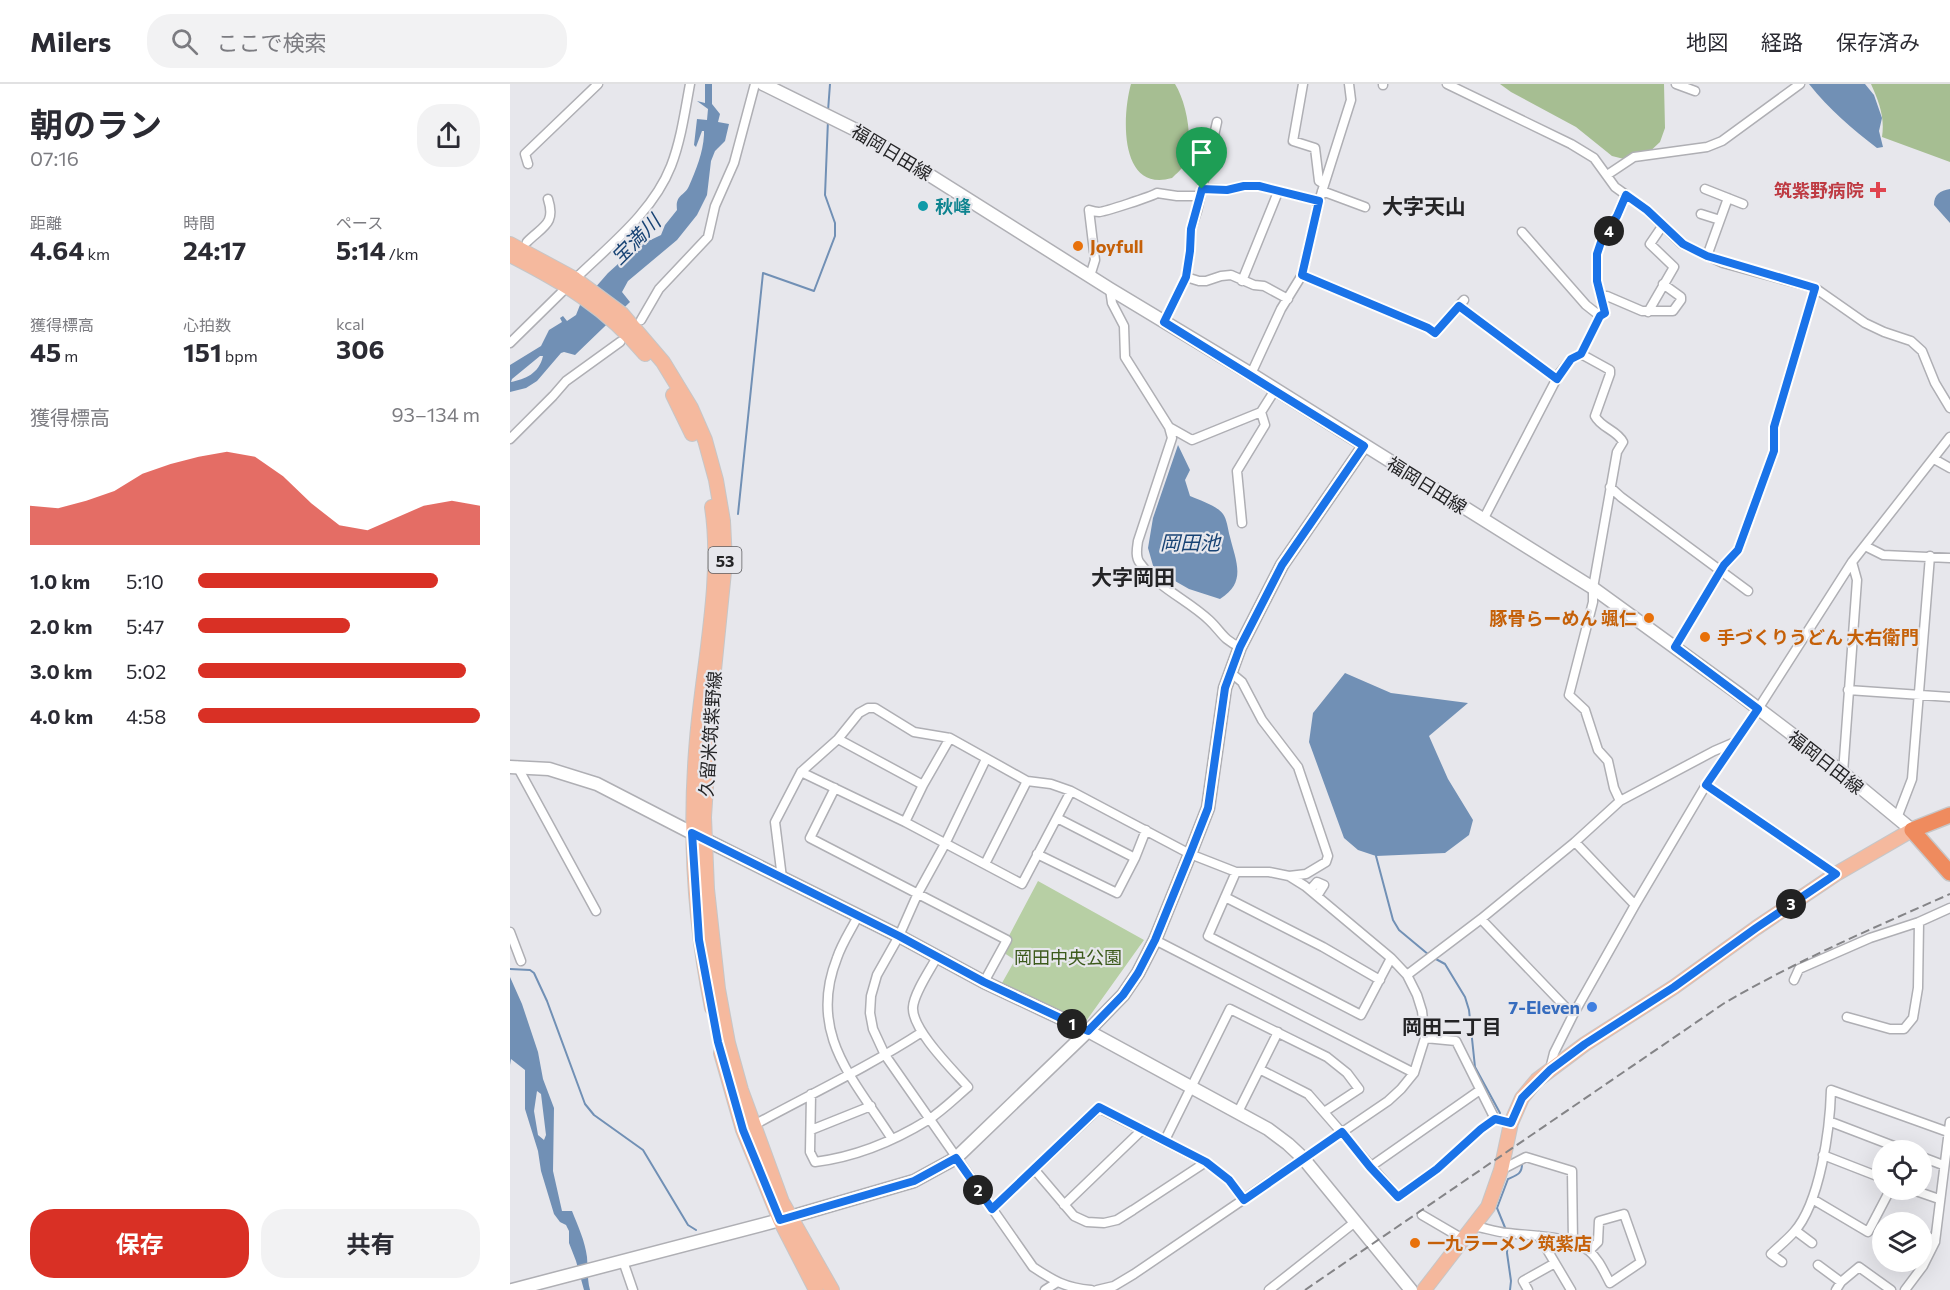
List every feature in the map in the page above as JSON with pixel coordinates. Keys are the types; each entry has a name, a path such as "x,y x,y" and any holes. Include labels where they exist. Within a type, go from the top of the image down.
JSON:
{"highway":[{"path":"1950,815 1912,830 1950,873"}],"main road":[{"name":"久留米筑紫野線","path":"510,244 574,284 614,314 663,362 691,408 705,440 717,480 723,521 725,562 713,680 704,817 698,836 699,940 718,1042 743,1130 816,1290"},
{"name":"久留米筑紫野線","path":"510,255 574,284"},
{"path":"1424,1290 1488,1207 1501,1170 1511,1123 1522,1098 1550,1070 1836,874 1912,830"},
{"name":"久留米筑紫野線","path":"698,836 718,989 728,1042 741,1090 782,1202 785,1219 834,1290"}],"street":[{"path":"528,164 525,154 598,84"},
{"path":"510,343 574,284 636,220 659,189 679,141 690,84"},
{"path":"641,320 659,289 708,237 715,206 734,163 755,84"},
{"name":"福岡日田線","path":"763,84 866,135 1593,588 1843,773 1912,830"},
{"path":"1303,84 1293,141 1315,148 1319,181 1323,188 1365,207"},
{"path":"1251,374 1288,298 1302,275 1319,201 1351,100 1348,84"},
{"path":"1676,84 1695,91"},
{"path":"1607,175 1634,158 1707,147 1722,141 1800,84"},
{"path":"1450,85 1571,144 1594,158 1615,188 1647,210 1683,244 1707,256 1815,288 1865,323 1911,341 1922,351 1932,376 1950,408"},
{"path":"1164,322 1186,277 1191,229 1217,122"},
{"path":"1090,276 1095,260 1089,210 1101,212 1157,193 1177,196 1244,186 1259,186 1319,201"},
{"path":"1705,189 1743,204"},
{"path":"1242,280 1278,192"},
{"path":"1483,520 1557,379 1571,359 1581,354 1600,316 1605,313 1597,281 1597,254 1602,239 1617,216 1626,195"},
{"path":"1707,256 1728,198"},
{"path":"527,242 551,219 552,211 548,200"},
{"path":"1701,214 1720,220"},
{"path":"1648,312 1674,267 1650,244 1663,225"},
{"path":"1522,232 1586,305 1600,316"},
{"path":"1186,277 1206,281 1231,275 1264,286 1288,298"},
{"path":"1302,275 1435,333 1461,303 1557,379"},
{"path":"1601,296 1607,296 1642,311 1673,311 1681,297 1663,284"},
{"path":"1675,647 1721,570 1738,550 1774,451 1774,427 1815,288"},
{"path":"1110,289 1112,303 1124,326 1125,357 1169,427 1172,438 1138,541 1139,562 1161,584 1210,620 1228,642 1240,647"},
{"path":"510,439 566,381 620,342"},
{"path":"1581,354 1610,370 1595,416 1598,422 1621,438 1623,442 1617,452 1610,487 1593,588 1593,602 1569,695 1585,710 1598,750 1608,761 1614,788 1620,801"},
{"path":"1169,427 1191,440 1261,412 1275,390"},
{"path":"1242,523 1237,471 1265,425 1261,412"},
{"path":"1550,1070 1554,1053 1573,1015 1635,904 1706,785 1758,709 1852,562 1950,437"},
{"path":"512,1290 785,1219 914,1181 956,1158 1088,1031 1123,995 1138,973 1155,940 1190,854 1208,808 1221,707 1230,672 1240,647 1282,565 1364,446"},
{"path":"1934,459 1950,468"},
{"path":"1610,487 1748,591"},
{"path":"1865,546 1883,555 1950,558"},
{"path":"1897,818 1912,779 1930,556"},
{"path":"1843,773 1857,580 1852,562"},
{"path":"782,878 775,822 801,772 838,739 859,713 868,708 885,712 914,732 950,738 1027,781 1051,784 1071,791 1190,854 1236,872 1269,872 1289,876 1306,874 1326,862 1328,856 1298,767 1262,720 1242,682 1230,672"},
{"path":"1848,690 1950,697"},
{"path":"905,822 922,785 950,738"},
{"path":"838,739 922,785"},
{"path":"1407,975 1481,919 1575,842 1620,801 1714,751 1736,742"},
{"path":"986,759 945,844 918,893 899,936 877,975 871,996 873,1029 885,1056 1033,1267 1056,1283 1077,1289 1092,1290"},
{"path":"513,766 549,769 597,784 899,936 984,982 1088,1031 1268,1129 1303,1158 1411,1290"},
{"path":"513,766 596,911"},
{"path":"801,772 905,822 1022,884 1071,791"},
{"path":"985,864 1027,781"},
{"path":"1706,785 1836,874"},
{"path":"835,788 810,838 1007,940 984,982"},
{"path":"1057,818 1135,858"},
{"path":"1037,855 1117,893 1146,830"},
{"path":"1575,842 1635,904"},
{"path":"1236,872 1208,936 1361,1015 1391,958"},
{"path":"1097,1290 1114,1286 1134,1274 1388,1101 1414,1072 1425,1038 1422,1011 1407,975 1391,958 1310,890 1289,876"},
{"path":"1225,897 1380,980"},
{"path":"1794,980 1800,969 1870,938 1918,922 1950,908"},
{"path":"858,916 837,957 827,1000 832,1037 850,1076 892,1139"},
{"path":"1481,919 1573,1015"},
{"path":"1847,1017 1890,1029 1904,1029 1913,1018 1918,988 1918,922"},
{"path":"510,932 521,961"},
{"path":"1155,940 1414,1072"},
{"path":"811,1094 810,1152 815,1162 850,1154 892,1139 929,1119 968,1087 922,1032 914,1017 913,1007 937,957"},
{"path":"1165,1140 1230,1009 1327,1057 1347,1072 1359,1089 1324,1112"},
{"path":"754,1125 850,1076 922,1032"},
{"path":"1238,1112 1278,1032"},
{"path":"1425,1038 1456,1041 1495,1119 1511,1123"},
{"path":"1261,1070 1308,1094 1398,1197 1437,1169 1495,1119"},
{"path":"1370,1167 1480,1090"},
{"path":"1782,1262 1771,1254 1796,1231 1814,1200 1831,1122 1831,1090 1948,1132"},
{"path":"811,1130 872,1106"},
{"path":"992,1209 1099,1107 1206,1162 1229,1180 1244,1200"},
{"path":"1831,1122 1878,1140"},
{"path":"1905,1290 1923,1266 1935,1242 1950,1122"},
{"path":"1064,1205 1143,1129"},
{"path":"1823,1155 1872,1174"},
{"path":"1501,1170 1526,1157 1572,1171 1573,1243"},
{"path":"1932,1161 1943,1166"},
{"path":"1034,1169 1074,1216 1087,1222 1104,1223 1117,1220 1206,1162"},
{"path":"1932,1197 1939,1199"},
{"path":"1814,1200 1868,1232 1885,1200"},
{"path":"1474,1226 1504,1233 1539,1236 1573,1243 1589,1251 1612,1286 1641,1262 1624,1214 1599,1221 1599,1242 1589,1251"},
{"path":"1422,1215 1463,1239"},
{"path":"1269,1290 1355,1222"},
{"path":"1796,1231 1812,1243"},
{"path":"1539,1236 1570,1290"},
{"path":"619,1262 633,1290"},
{"path":"1528,1290 1523,1281 1555,1263"},
{"path":"1818,1265 1838,1286 1859,1267 1891,1290"},
{"path":"1046,1290 1056,1283"}],"green space":[{"path":"1131,84 1175,84 1179,92 1186,112 1189,145 1185,164 1172,178 1155,180 1142,174 1133,163 1126,132 1126,114"},
{"path":"1500,84 1664,84 1665,128 1660,142 1645,156 1624,159 1612,156 1576,127"},
{"path":"1871,84 1950,84 1950,162 1882,137 1881,110"},
{"name":"岡田中央公園","path":"1038,881 1144,940 1084,1024 1002,983 1015,960 1001,951"}],"water":[{"path":"705,84 712,84 712,104 720,114 718,122 729,124 725,141 715,151 711,161 707,195 697,215 677,240 628,281 622,292 630,302 575,355 561,353 537,381 526,388 510,392 510,365 541,346 549,330 562,322 560,318 563,316 567,321 576,315 580,305 608,273 638,246 661,235 665,225 677,210 677,201 689,186 699,161 704,131 696,147 694,145 697,119 707,120 708,109 697,101 705,103","holes":["540,356 543,356 535,371 511,382"]},
{"path":"1809,84 1865,84 1874,95 1882,118 1879,131 1883,147 1877,148 1850,126"},
{"path":"1950,189 1950,223 1934,205 1938,194"},
{"name":"岡田池","path":"1178,445 1190,470 1185,480 1190,496 1216,508 1223,514 1235,555 1237,579 1234,586 1220,599 1189,589 1154,569 1148,548 1153,518"},
{"path":"1345,673 1391,693 1468,703 1429,736 1448,779 1473,820 1469,835 1445,853 1376,856 1358,850 1344,838 1309,742 1313,713"},
{"path":"510,977 522,1004 538,1052 543,1079 554,1108 553,1171 562,1211 572,1211 583,1239 590,1290 584,1290 569,1243 569,1231 554,1214 541,1171 538,1151 525,1109 525,1070 511,1059 510,1065","holes":["537,1091 541,1094 546,1135 544,1140 538,1135 534,1111"]}],"waterway":[{"path":"828,111 830,84"},
{"path":"738,514 763,273 814,291 835,236 835,223 825,195 828,120"},
{"path":"1376,856 1393,920 1399,930 1429,955"},
{"path":"1434,958 1445,964 1465,997 1469,1010 1475,1067 1500,1113"},
{"path":"510,969 530,970 534,973 547,1001 585,1104 594,1115 643,1150 688,1225 696,1230"},
{"path":"1506,1230 1497,1208 1508,1179 1520,1172 1522,1164"},
{"path":"1508,1235 1510,1290"}],"railway":[{"path":"1305,1290 1723,1004 1807,959 1950,894"}],"place":[{"name":"筑紫野病院","path":"1878,190"},
{"name":"秋峰","path":"923,206"},
{"name":"Joyfull","path":"1078,246"},
{"name":"豚骨らーめん 颯仁","path":"1649,618"},
{"name":"手づくりうどん 大右衛門","path":"1705,637"},
{"name":"7-Eleven","path":"1592,1007"},
{"name":"一九ラーメン 筑紫店","path":"1415,1243"}],"district":[{"name":"大字天山","path":"1424,205"},
{"name":"大字岡田","path":"1133,576"},
{"name":"岡田二丁目","path":"1452,1026"}],"route":[{"path":"1244,186 1259,186 1319,201 1302,275 1435,333 1459,306 1557,379 1571,359 1581,354 1600,316 1605,313 1597,281 1597,254 1602,239 1609,231 1626,195 1647,210 1683,244 1707,256 1815,288 1774,427 1774,451 1738,550 1724,565 1675,647 1758,709 1706,785 1836,874 1674,987 1585,1044 1537,1080 1522,1098 1511,1123 1495,1119 1437,1169 1398,1197 1342,1132 1244,1200 1229,1180 1206,1162 1099,1107 992,1209 956,1158 914,1181 780,1220 743,1130 718,1042 699,940 692,833 899,936 984,982 1088,1031 1123,995 1138,973 1155,940 1190,854 1208,808 1221,707 1225,688 1240,647 1282,565 1364,446 1164,322 1186,277 1191,229 1202,189 1227,190 1244,186"}],"water label":[{"name":"宝満川","path":"635,239"}]}
